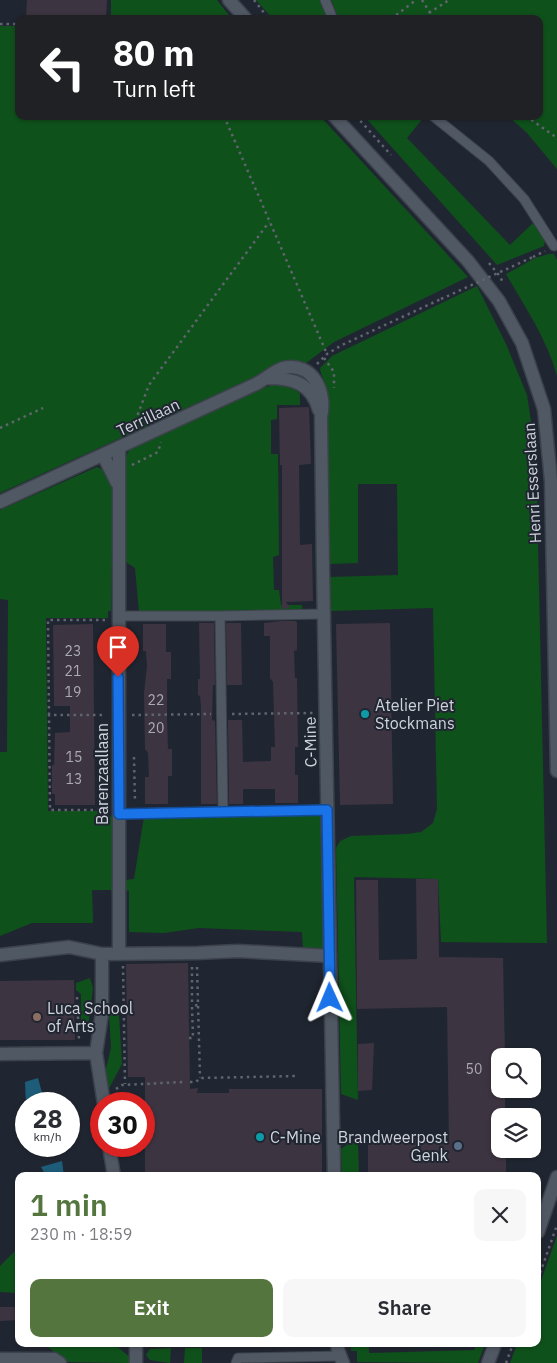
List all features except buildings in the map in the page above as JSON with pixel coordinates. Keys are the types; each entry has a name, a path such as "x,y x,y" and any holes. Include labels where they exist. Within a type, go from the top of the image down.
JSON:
{"street":[{"path":"230,0 243,15"},
{"name":"Henri Esserslaan","path":"338,120 468,261 499,301 522,343 544,409 551,480 557,771"},
{"name":"Terrillaan","path":"0,502 119,448 267,378 282,369 296,367 311,371"},
{"name":"C-Mine","path":"311,371 322,392 323,409 323,614 334,1172"},
{"path":"267,378 292,380 310,391 316,400 322,417"},
{"name":"Barenzaallaan","path":"119,448 114,618 115,812 121,954"},
{"path":"103,455 118,483"},
{"path":"0,955 69,947 102,954 238,951 330,956"},
{"path":"102,954 102,1013 96,1053 103,1092"},
{"path":"0,1054 96,1053"},
{"path":"111,1157 113,1172"},
{"path":"541,1223 557,1177"},
{"path":"136,1347 136,1363"},
{"path":"488,1363 494,1347"},
{"path":"0,1359 54,1359 60,1363"}],"lane":[{"path":"325,0 331,15"},
{"path":"438,120 489,161 524,199 554,246"},
{"path":"114,618 323,614"},
{"path":"220,616 223,812"},
{"path":"115,812 327,810"},
{"path":"236,1363 238,1358 340,1354"}],"path":[{"path":"254,0 266,15"},
{"path":"396,15 416,0"},
{"path":"422,0 429,13 449,0"},
{"path":"0,24 15,24"},
{"path":"226,120 327,354"},
{"path":"532,120 557,138"},
{"path":"132,427 149,385 269,221"},
{"path":"311,371 327,354 342,345 533,257"},
{"path":"0,428 43,408"},
{"path":"114,618 48,620 50,810 115,812"},
{"path":"49,715 110,715"},
{"path":"197,953 200,1078"},
{"path":"121,954 125,1084"},
{"path":"188,966 192,966 193,1038 189,1038"},
{"path":"77,997 79,1053"},
{"path":"192,1006 198,1005"},
{"path":"190,1082 196,1082 200,1078 298,1076"},
{"path":"113,1092 122,1084 183,1082"},
{"path":"541,1270 557,1225"},
{"path":"506,1363 512,1347"}],"green space":[{"path":"111,0 217,0 229,15 111,15"},
{"path":"256,0 320,0 326,15 269,15"},
{"path":"331,0 557,0 557,169 527,133 512,120 543,120 543,15 337,15"},
{"path":"0,26 15,26 15,120 324,120 468,277 334,342 306,363 283,364 0,493"},
{"path":"368,120 422,120 407,138 510,245 533,223 545,240 544,246 497,265"},
{"path":"554,254 557,260 557,376 541,336 506,274 535,258"},
{"path":"477,286 506,344 527,395 536,455 547,943 441,942 438,879 354,877 358,1100 341,1094 336,848 340,841 351,836 421,832 433,823 437,809 433,608 330,611 330,577 398,575 397,484 358,484 358,563 330,564 327,391 320,368 332,356"},
{"path":"290,384 300,394 300,405 277,405 277,419 271,420 271,454 278,454 279,555 273,557 274,590 279,590 281,605 302,605 303,611 139,612 135,568 123,560 122,463 130,449 266,387"},
{"path":"97,467 106,471 113,481 111,611 108,611 108,618 46,618 48,811 109,811 109,816 113,817 114,890 92,890 93,923 32,923 0,936 0,752 7,752 8,600 0,599 0,510"},
{"path":"322,814 324,950 303,949 302,932 199,928 164,933 129,932 129,891 125,890 125,880 134,879 144,817"},
{"path":"90,978 93,988 87,1034 81,1033 81,994 76,990 76,983"},
{"path":"109,1013 119,1015 122,1064 107,1092 103,1081 111,1048"},
{"path":"358,1142 359,1172 342,1172 341,1149 348,1144"},
{"path":"557,1236 557,1363 510,1363 516,1347 541,1347 541,1281"},
{"path":"15,1251 15,1293 0,1292 0,1266"},
{"path":"48,1347 118,1347 131,1358 129,1363 67,1362"},
{"path":"351,1347 369,1347 369,1353 474,1350 476,1347 484,1347 478,1363 357,1362 357,1351 351,1351"},
{"path":"171,1348 170,1363 150,1360 146,1355 150,1349"},
{"path":"185,1348 202,1348 202,1363 184,1363"}],"water":[{"path":"38,1078 42,1092 25,1092 25,1082"},
{"path":"62,1161 63,1172 44,1172 41,1167"}],"place":[{"name":"Atelier Piet Stockmans","path":"365,714"},
{"name":"Luca School of Arts","path":"37,1017"},
{"name":"C-Mine","path":"260,1137"},
{"name":"Brandweerpost Genk","path":"458,1146"}],"route":[{"path":"118,677 119,814 327,810 330,998"}]}
